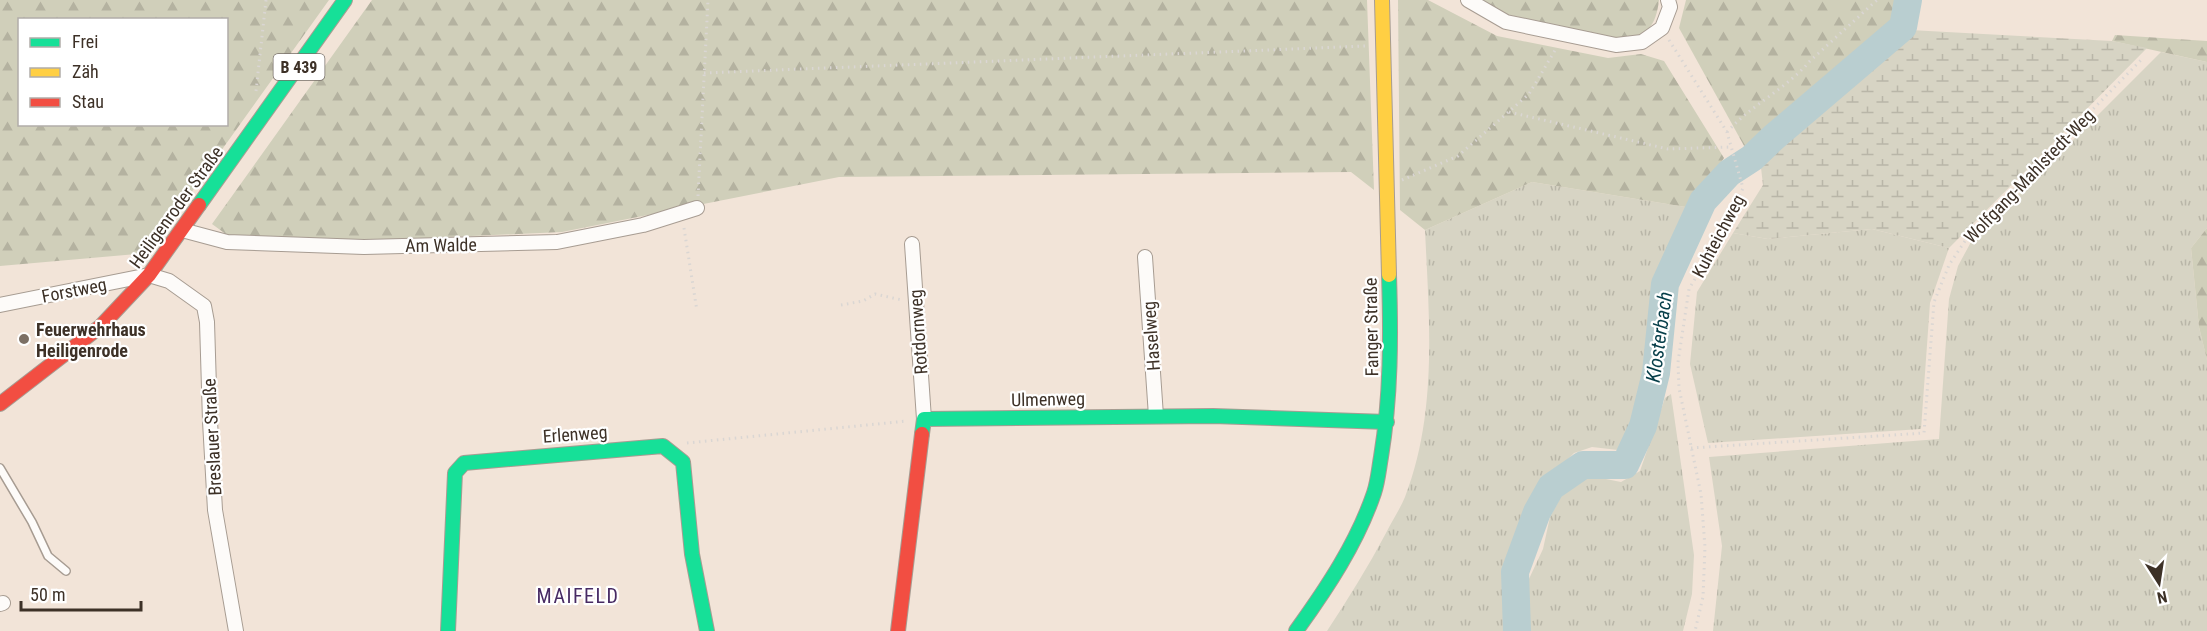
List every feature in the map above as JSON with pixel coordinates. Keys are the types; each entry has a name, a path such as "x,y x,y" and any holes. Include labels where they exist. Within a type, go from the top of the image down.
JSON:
{"street":[{"name":"Heiligenroder Straße","path":"0,404 101,326 149,276 345,0"},
{"name":"Fanger Straße","path":"1296,631 1327,587 1354,540 1371,501 1375,491 1387,422 1391,350 1382,0"},
{"path":"1468,0 1506,22 1616,45 1642,42 1662,28 1670,7 1668,0"},
{"name":"Am Walde","path":"182,230 227,242 353,247 557,242 643,225 697,208"},
{"name":"Rotdornweg","path":"912,244 924,419"},
{"name":"Haselweg","path":"1145,257 1156,416"},
{"name":"Forstweg","path":"0,305 149,276"},
{"name":"Breslauer Straße","path":"149,276 169,281 189,294 204,306 207,315 215,510 236,631"},
{"name":"Ulmenweg","path":"924,419 1156,416 1317,417 1387,422"},
{"path":"898,631 924,419"},
{"path":"663,446 683,462 692,554 707,631"},
{"name":"Erlenweg","path":"448,631 455,473 464,463 663,446"}],"lane":[{"path":"0,468 32,522 48,556 66,572"}],"path":[{"path":"255,100 267,0"},
{"path":"697,208 708,0"},
{"path":"1727,132 1741,116 1753,110 1801,72 1877,0"},
{"name":"Kuhteichweg","path":"1662,28 1727,132 1743,188 1727,225 1689,289 1678,362 1679,388 1701,494 1705,547 1703,597 1695,631"},
{"path":"1386,187 1458,156 1529,94 1564,35"},
{"path":"704,74 1383,45"},
{"name":"Wolfgang-Mahlstedt-Weg","path":"1691,448 1924,433 1934,302 1949,265 1967,238 2142,59"},
{"path":"1509,112 1668,149 1732,147"},
{"path":"682,214 697,311"},
{"path":"841,305 863,301 875,294 915,304"},
{"path":"663,446 924,419"}],"green space":[{"path":"0,0 329,0 148,253 0,266"},
{"path":"372,0 1367,0 1374,190 1351,172 839,177 562,232 361,241 268,239 227,235 212,224"},
{"path":"1398,0 1428,0 1497,36 1608,58 1641,54 1664,61 1724,158 1692,208 1532,182 1425,230 1400,210"},
{"path":"1480,0 1659,0 1653,23 1649,28 1637,36 1621,39 1505,14"},
{"path":"1686,0 1904,0 1901,25 1748,153 1679,28"},
{"path":"1910,30 2112,41 2147,48 1949,248 1872,229 1768,239 1733,233 1763,185 1760,159"},
{"path":"2115,35 2207,41 2207,62 2112,41"},
{"path":"2161,52 2207,62 2207,228 2191,248 2199,327 2207,360 2207,631 1713,631 1722,546 1709,457 1939,439 1949,299 1958,266 1971,242"},
{"path":"1532,182 1692,208 1667,263 1657,292 1650,321 1647,374 1638,408 1628,430 1618,450 1592,447 1574,453 1538,490 1528,505 1522,538 1509,562 1511,631 1327,631 1365,571 1405,497 1415,465 1423,432 1429,365 1425,230"},
{"path":"2207,228 2207,360 2199,327 2191,248"},
{"path":"1872,229 1949,248 1930,303 1921,429 1708,443 1690,364 1697,292 1733,233 1768,239"},
{"path":"1671,394 1694,555 1692,594 1683,631 1528,631 1528,581 1543,549 1550,517 1564,491 1586,475 1621,482 1640,471 1665,398"}],"waterway":[{"name":"Klosterbach","path":"1517,631 1515,572 1537,512 1551,487 1583,465 1625,465 1643,426 1656,373 1665,284 1703,201 1729,173 1752,158 1903,27 1908,0"}],"traffic: fast":[{"path":"199,205 345,0"},
{"path":"1296,631 1330,582 1350,547 1367,512 1375,488 1384,434 1388,389 1389,275"},
{"path":"922,434 924,419 1213,416 1387,422"},
{"path":"448,631 455,473 464,463 663,446 683,462 692,554 707,631"}],"traffic: slow":[{"path":"1382,0 1389,275"}],"traffic: jam":[{"path":"0,404 101,326 149,275 199,205"},
{"path":"898,631 922,434"}],"place":[{"name":"Feuerwehrhaus Heiligenrode","path":"24,339"}],"district":[{"name":"MAIFELD","path":"578,596"}]}
